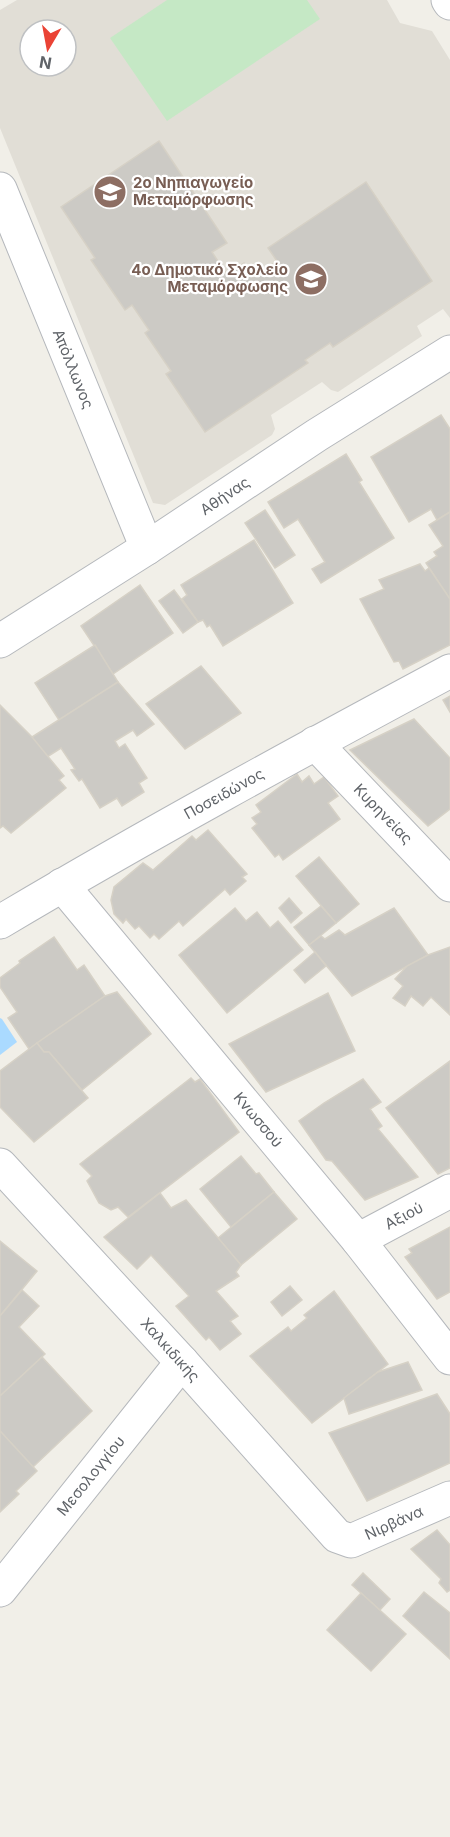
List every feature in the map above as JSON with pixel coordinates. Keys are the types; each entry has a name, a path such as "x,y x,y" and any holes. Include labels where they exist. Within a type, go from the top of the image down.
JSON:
{"street":[{"name":"Απόλλωνος","path":"0,189 147,548"},
{"name":"Αθήνας","path":"0,642 147,548 316,435 445,365"},
{"name":"Ποσειδώνος","path":"0,922 315,743 450,671"},
{"name":"Κυρηνείας","path":"315,743 450,885"},
{"name":"Κνωσσού","path":"62,885 358,1240 450,1358"},
{"name":"Χαλκιδικής","path":"0,1165 182,1362 337,1536"},
{"name":"Αξιού","path":"358,1240 450,1191"},
{"name":"Μεσολογγίου","path":"0,1590 182,1362"},
{"name":"Νιρβάνα","path":"337,1536 351,1541 450,1498"}],"shaded area":[{"name":"4ο Δημοτικό Σχολείο Μεταμόρφωσης","path":"17,0 387,0 400,23 432,31 450,60 450,318 443,309 417,326 422,336 338,392 331,390 322,382 271,415 275,429 272,435 165,505 153,503 0,128 0,10"}],"green space":[{"path":"167,0 307,0 320,19 167,121 110,38"}],"water":[{"path":"0,1018 17,1042 0,1055"}],"building":[{"path":"159,141 227,243 212,252 227,275 244,263 253,277 277,261 268,248 366,182 432,281 333,347 330,343 305,360 308,363 205,432 166,374 171,371 145,333 149,330 132,305 125,310 91,260 95,258 61,207"},
{"path":"441,415 450,429 450,512 437,520 431,509 409,522 371,457"},
{"path":"346,454 362,480 359,482 394,538 321,583 312,569 325,562 298,519 284,528 268,502"},
{"path":"265,510 295,555 275,568 245,523"},
{"path":"450,512 450,599 426,563 437,556 434,552 443,546 429,525"},
{"path":"254,540 293,603 223,646 210,625 207,627 203,620 198,622 182,599 187,595 181,585"},
{"path":"420,564 425,571 429,568 450,599 450,645 403,669 399,661 394,662 360,599 384,589 379,580"},
{"path":"140,585 173,633 113,674 81,626"},
{"path":"174,590 198,622 183,633 159,601"},
{"path":"95,645 118,682 59,720 35,683"},
{"path":"201,666 241,713 185,749 146,704"},
{"path":"118,682 154,724 137,736 133,730 115,741 119,748 125,744 147,778 139,783 144,792 122,806 117,798 100,808 82,779 79,781 71,770 75,769 61,748 47,757 32,737"},
{"path":"450,696 450,712 443,700"},
{"path":"0,705 32,737 64,776 59,780 66,788 11,833 3,826 0,828"},
{"path":"414,719 450,758 450,809 428,826 350,750"},
{"path":"297,774 302,782 309,776 314,784 324,777 338,796 328,803 340,819 283,860 279,854 275,857 252,828 257,824 252,818 261,812 256,805"},
{"path":"208,830 247,874 242,877 246,881 230,895 225,889 183,926 179,921 159,939 154,934 150,938 139,926 135,929 126,919 123,923 114,914 111,900 114,887 143,863 153,870 192,836 196,840"},
{"path":"319,857 359,904 336,923 296,876"},
{"path":"289,898 302,913 291,923 279,908"},
{"path":"321,906 336,923 309,945 294,927"},
{"path":"235,908 246,921 257,912 270,928 278,921 303,950 227,1013 179,955"},
{"path":"394,908 428,955 352,996 309,945 321,936 325,939 339,930 345,935"},
{"path":"54,937 77,970 84,965 105,996 29,1049 8,1018 17,1012 0,987 0,978 20,963 19,961"},
{"path":"450,947 450,1015 431,997 423,1006 411,996 405,1006 393,998 403,986 395,979 407,966"},
{"path":"315,952 326,966 305,983 294,970"},
{"path":"117,992 151,1034 82,1090 49,1052 44,1052 37,1043 105,996"},
{"path":"328,993 355,1051 266,1092 229,1044"},
{"path":"37,1043 44,1052 49,1052 88,1098 34,1142 0,1107 0,1071"},
{"path":"450,1061 450,1168 438,1174 386,1108"},
{"path":"191,1078 195,1082 200,1079 239,1132 128,1217 118,1207 111,1210 99,1203 87,1181 92,1176 80,1164"},
{"path":"363,1079 381,1102 370,1109 382,1126 378,1129 418,1177 365,1200 332,1161 326,1160 299,1121"},
{"path":"241,1156 274,1192 231,1227 200,1189"},
{"path":"274,1192 297,1219 241,1265 218,1238"},
{"path":"160,1193 171,1208 186,1200 241,1265 236,1272 239,1276 216,1291 238,1316 230,1321 241,1334 220,1350 209,1337 206,1340 176,1306 189,1296 151,1255 137,1269 104,1237"},
{"path":"450,1227 450,1292 437,1299 405,1257 412,1253 409,1249"},
{"path":"0,1241 37,1271 0,1316"},
{"path":"290,1286 302,1300 282,1316 271,1302"},
{"path":"22,1290 39,1306 19,1327 45,1354 0,1396 0,1316"},
{"path":"334,1291 388,1364 312,1423 250,1356 288,1327 291,1331 307,1318 304,1315"},
{"path":"42,1357 92,1411 33,1467 0,1431 0,1396"},
{"path":"408,1362 422,1390 349,1414 344,1398 378,1372"},
{"path":"437,1394 450,1414 450,1463 367,1501 329,1433"},
{"path":"0,1431 37,1471 16,1491 19,1494 0,1512"},
{"path":"437,1530 450,1545 450,1590 447,1592 439,1583 441,1579 411,1549"},
{"path":"363,1573 390,1599 380,1610 352,1585"},
{"path":"424,1592 450,1613 450,1659 403,1616"},
{"path":"361,1593 406,1634 371,1671 327,1630"}],"place":[{"name":"2ο Νηπιαγωγείο Μεταμόρφωσης","path":"110,192"},
{"name":"4ο Δημοτικό Σχολείο Μεταμόρφωσης","path":"311,279"}]}
